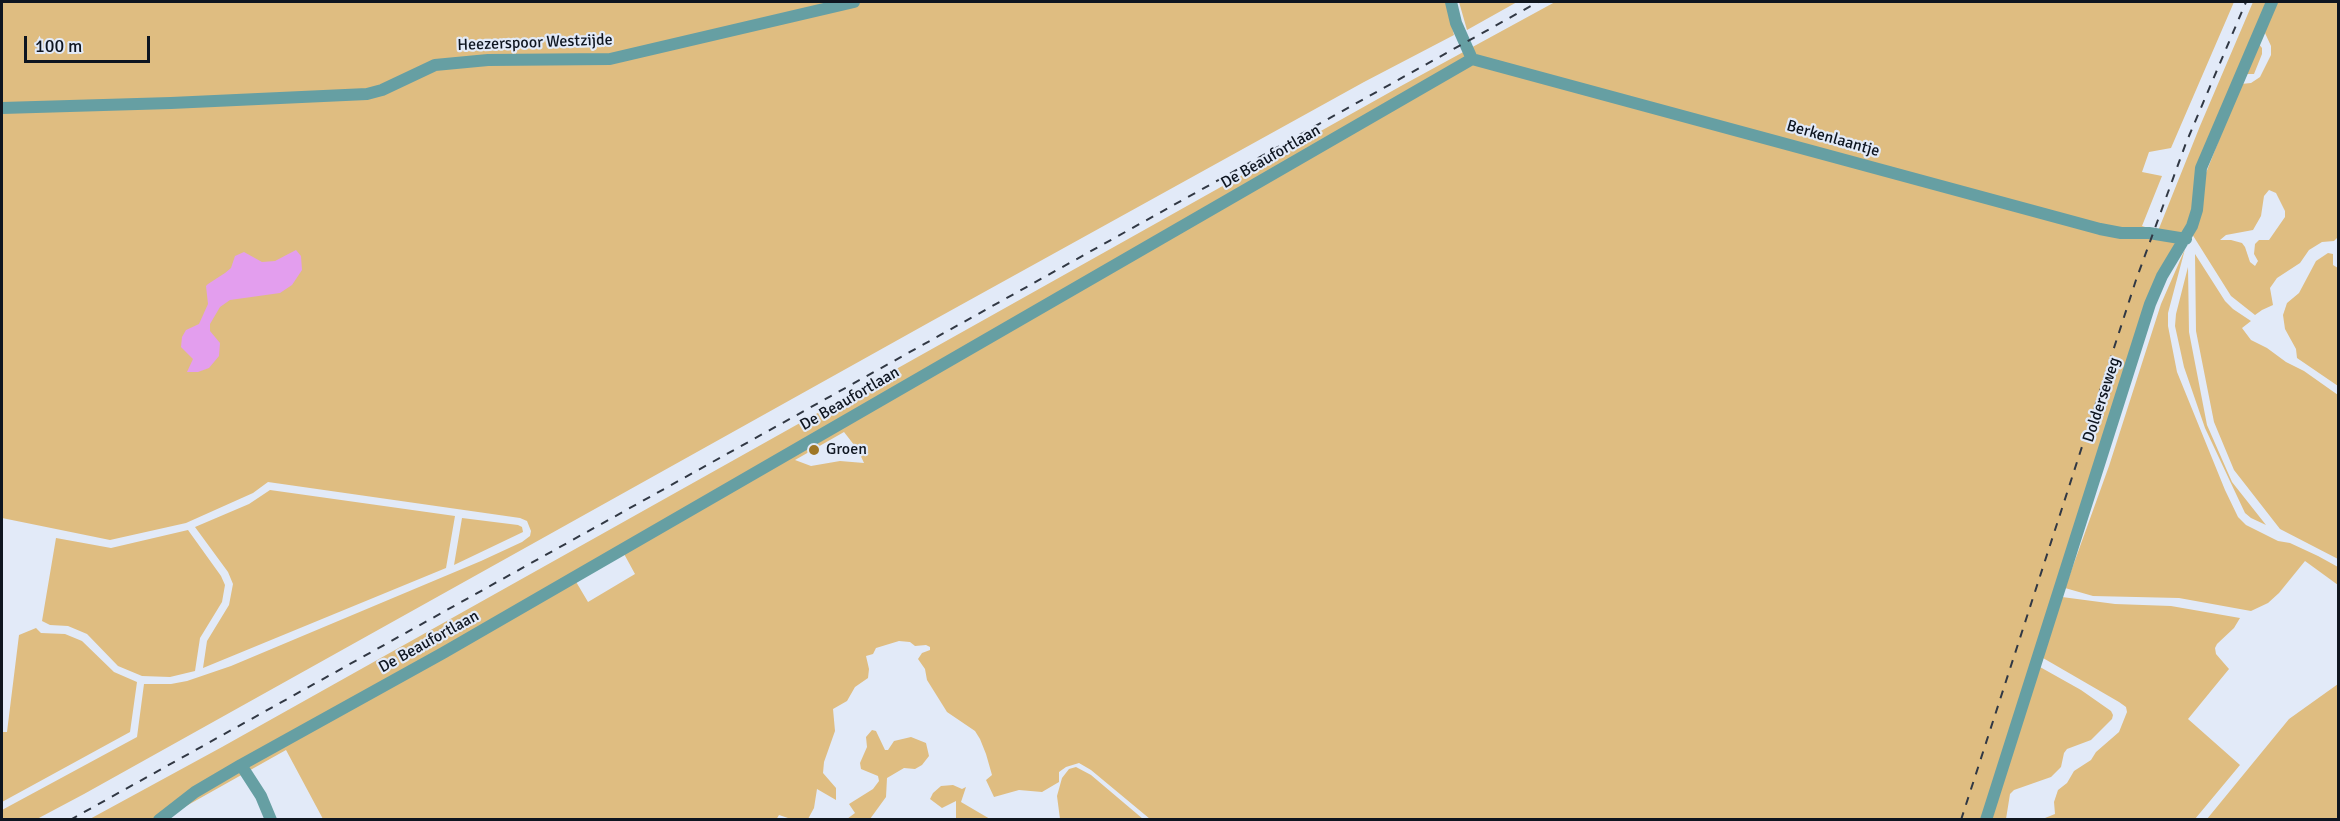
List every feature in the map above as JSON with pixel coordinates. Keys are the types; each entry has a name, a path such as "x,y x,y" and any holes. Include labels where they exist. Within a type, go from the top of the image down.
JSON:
{"street":[{"name":"Heezerspoor Westzijde","path":"2,108 367,94 382,90 435,65 488,60 610,59 854,2"},
{"path":"1450,2 1456,23 1472,58"},
{"name":"Dolderseweg","path":"1986,819 2150,304 2162,276 2186,239 2197,210 2201,168 2272,2"},
{"name":"Berkenlaantje","path":"1472,58 2100,229 2186,239"},
{"name":"De Beaufortlaan","path":"159,819 195,792 241,765 443,653 1472,58"},
{"path":"241,765 261,796 271,819"}],"shaded area":[{"path":"2,2 1446,2 1454,35 1364,82 930,322 84,794 37,819 2,819 2,810 137,737 144,684 171,684 187,681 231,666 481,561 522,542 530,536 531,531 527,521 520,518 268,482 253,493 186,523 110,540 2,518"},
{"path":"1459,2 1517,2 1467,30"},
{"path":"1555,2 2234,2 2171,148 2149,152 2142,172 2162,176 2142,226 2158,231 2253,2 2270,2 2198,166 2194,210 2160,275 1981,819 1150,819 1091,770 1079,763 1059,772 1059,782 1042,792 1019,790 994,797 986,780 992,775 980,739 975,731 947,712 927,680 925,669 918,659 922,653 930,650 930,647 915,646 910,642 899,641 876,648 873,654 866,656 869,669 868,678 855,687 847,701 833,709 835,731 824,762 823,773 836,788 836,800 817,789 814,808 808,819 791,819 779,815 776,820 323,819 286,750 163,819 88,820 222,747 1401,86","holes":["844,432 858,450 864,463 840,461 811,466 795,460","623,552 635,574 588,602 575,580"]},
{"path":"2275,2 2338,2 2338,237 2334,241 2322,242 2309,250 2300,263 2277,278 2270,288 2273,305 2255,315 2231,296 2192,234 2204,178 2241,84 2251,83 2260,77 2271,55 2271,46 2265,33","holes":["2269,190 2276,193 2285,211 2285,217 2269,240 2259,240 2255,244 2254,254 2258,261 2255,266 2250,262 2242,243 2220,240 2226,235 2253,230 2261,216 2264,196"]},
{"path":"2258,43 2262,48 2262,54 2254,74 2245,74"},
{"path":"2185,249 2168,313 2168,326 2177,372 2225,490 2238,517 2246,525 2278,541 2290,543 2338,567 2338,585 2305,561 2279,593 2268,603 2251,611 2179,598 2093,596 2065,588 2109,466 2161,304"},
{"path":"296,250 301,256 302,270 292,285 280,293 230,300 220,307 210,324 210,331 220,343 219,356 209,368 198,372 187,372 193,359 181,347 182,337 186,330 199,324 208,304 206,286 231,268 235,256 244,252 262,262 275,261"},
{"path":"2328,253 2333,254 2333,265 2338,268 2338,386 2297,358 2296,349 2285,329 2283,315 2287,303 2299,293 2316,261"},
{"path":"2195,254 2225,301 2251,321 2242,328 2251,340 2304,371 2338,395 2338,559 2280,529 2234,470 2214,422 2196,331"},
{"path":"2188,267 2189,332 2207,425 2232,482 2266,525 2245,513 2205,428 2184,367 2175,326"},
{"path":"270,490 455,516 446,568 203,668 207,641 229,605 233,584 228,572 195,527 249,504"},
{"path":"462,518 518,525 522,527 523,532 454,565"},
{"path":"188,530 225,585 222,602 200,638 195,671 170,677 142,676 118,666 87,634 68,626 50,625 42,621 56,538 111,548"},
{"path":"2062,597 2115,604 2171,606 2240,618 2215,648 2216,654 2229,669 2188,719 2240,765 2195,819 2040,820 2055,814 2054,802 2058,790 2067,783 2074,771 2091,760 2096,752 2119,732 2127,712 2126,707 2119,702 2043,658"},
{"path":"36,628 41,633 65,634 82,641 114,672 137,682 130,732 2,802 2,732 7,732 19,635"},
{"path":"2040,667 2081,690 2111,711 2112,719 2091,740 2067,749 2061,767 2051,777 2014,790 2010,794 2006,819 1990,820"},
{"path":"2338,684 2338,819 2207,819 2289,719"},
{"path":"872,730 876,731 885,750 888,750 894,741 911,737 926,743 929,756 922,765 915,769 904,768 887,778 886,797 870,819 847,819 855,813 849,804 873,789 879,781 878,776 861,769 860,763 867,747 866,737"},
{"path":"1076,767 1091,775 1143,819 1060,819 1057,796 1062,778 1069,769"},
{"path":"953,785 962,789 966,787 961,802 990,819 956,819 956,801 942,808 930,799 941,786"}],"railway":[{"path":"70,820 1538,2"},
{"path":"1961,820 2136,280 2186,143 2246,2"}],"place":[{"name":"Groen","path":"814,450"}]}
